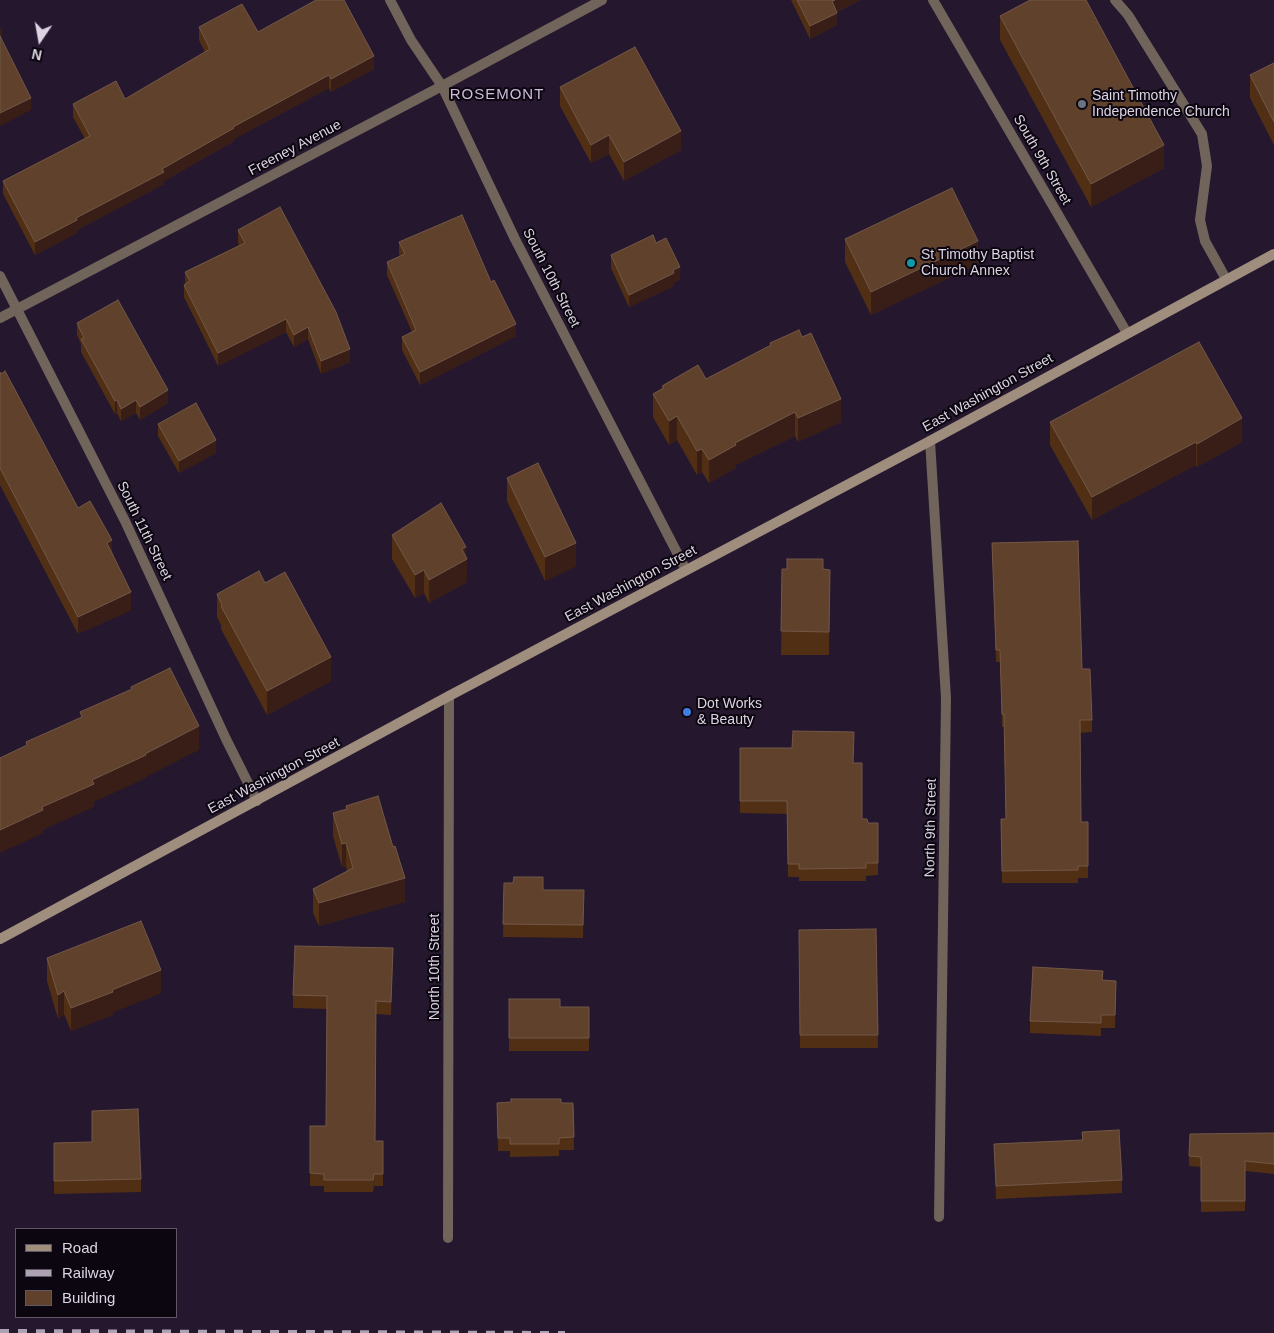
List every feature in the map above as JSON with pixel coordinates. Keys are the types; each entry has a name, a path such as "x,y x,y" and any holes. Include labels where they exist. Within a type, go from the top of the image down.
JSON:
{"main road":[{"name":"East Washington Street","path":"0,939 449,696 930,441 1274,254"}],"street":[{"name":"South 10th Street","path":"390,0 411,40 442,86 515,239 686,570"},
{"name":"Freeney Avenue","path":"0,318 602,0"},
{"name":"South 9th Street","path":"933,0 1127,333"},
{"path":"1115,0 1128,15 1202,134 1207,166 1200,220 1204,241 1226,279"},
{"name":"South 11th Street","path":"0,276 125,521 226,739 257,801"},
{"name":"North 9th Street","path":"930,441 946,698 939,1217"},
{"name":"North 10th Street","path":"448,1238 449,696"}],"building":[{"path":"316,0 344,0 374,56 331,79 329,75 233,127 162,169 164,172 76,218 77,220 35,242 3,181 90,136 73,104 116,81 125,99 210,49 199,27 242,4 258,32"},
{"path":"797,0 835,0 832,1 837,13 810,26"},
{"name":"Saint Timothy Independence Church","path":"1030,0 1086,0 1164,145 1091,184 1000,16"},
{"path":"0,36 31,98 0,113"},
{"path":"635,47 681,131 624,162 609,135 591,145 560,87"},
{"path":"1274,63 1274,122 1250,75"},
{"path":"952,188 978,241 871,292 845,239"},
{"path":"280,207 336,312 350,349 321,361 308,327 294,335 286,319 218,353 184,285 190,281 185,272 245,243 238,230"},
{"path":"462,215 491,282 494,280 516,324 420,372 402,337 416,330 387,262 405,254 399,242"},
{"path":"653,235 656,243 666,238 680,267 673,270 674,273 629,295 611,255"},
{"path":"118,300 168,390 140,407 136,400 121,409 117,400 115,401 81,339 84,338 77,323"},
{"path":"799,330 802,337 811,333 841,399 798,418 795,412 735,443 736,445 709,460 702,449 697,451 677,416 669,421 653,394 664,388 662,386 698,365 706,379 771,345 770,343"},
{"path":"1199,342 1242,418 1197,444 1196,442 1092,497 1050,422"},
{"path":"5,371 78,508 90,501 112,540 107,543 131,592 78,617 0,468 0,372 1,374"},
{"path":"196,403 216,440 179,461 158,424"},
{"path":"538,463 576,543 545,557 507,478"},
{"path":"441,503 466,547 462,549 467,559 429,580 424,570 415,575 392,535"},
{"path":"1078,541 1082,669 1090,669 1092,720 1080,720 1081,822 1088,822 1088,866 1078,866 1078,870 1002,871 1001,819 1006,819 1004,714 1002,714 1000,650 996,650 992,543"},
{"path":"787,559 823,559 823,569 830,570 829,632 781,631 782,569 787,569"},
{"path":"259,571 265,583 285,572 331,657 267,691 221,606 217,594"},
{"path":"170,668 199,726 146,755 92,780 94,784 42,807 43,810 0,830 0,758 27,745 26,742 82,717 80,712 132,689 131,687"},
{"path":"793,731 854,732 853,763 862,763 862,819 867,819 868,823 878,823 878,863 866,863 866,868 799,869 799,864 788,864 787,801 740,801 740,748 792,748"},
{"path":"378,796 393,847 395,846 405,878 319,903 313,889 353,868 346,843 342,844 333,813 347,809 346,806"},
{"path":"514,877 543,877 543,890 584,890 583,925 503,924 504,883 513,883"},
{"path":"141,921 161,970 112,990 113,992 71,1008 64,991 58,995 47,958"},
{"path":"876,929 878,1035 800,1035 799,930"},
{"path":"295,946 393,948 391,1002 376,1001 375,1141 383,1141 383,1174 374,1174 373,1180 324,1180 324,1174 310,1173 310,1126 326,1126 327,996 293,995"},
{"path":"1033,967 1103,971 1102,980 1116,981 1115,1015 1101,1015 1101,1023 1030,1021"},
{"path":"509,999 560,999 560,1007 589,1007 589,1038 509,1038"},
{"path":"511,1099 561,1099 561,1103 573,1103 574,1137 559,1138 559,1144 510,1144 510,1138 498,1138 497,1103 511,1102"},
{"path":"138,1109 141,1179 54,1181 54,1143 92,1142 92,1111"},
{"path":"1119,1130 1122,1180 996,1186 994,1144 1083,1140 1082,1132"},
{"path":"1274,1133 1274,1164 1245,1161 1245,1201 1201,1201 1201,1157 1189,1156 1190,1134"}],"railway":[{"path":"0,1331 565,1333"}],"place":[{"name":"Saint Timothy Independence Church","path":"1082,104"},
{"name":"St Timothy Baptist Church Annex","path":"911,263"},
{"name":"Dot Works & Beauty","path":"687,712"}],"district":[{"name":"ROSEMONT","path":"497,95"}]}
